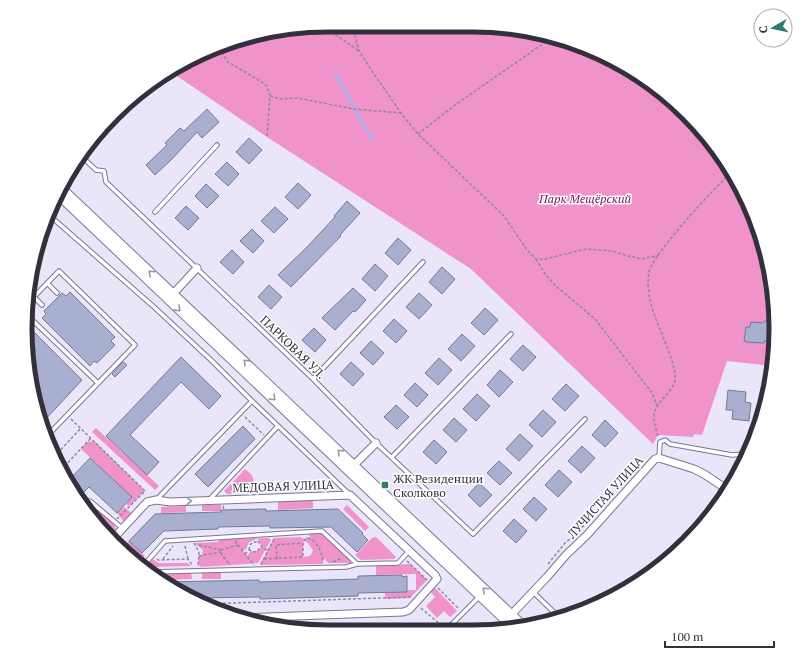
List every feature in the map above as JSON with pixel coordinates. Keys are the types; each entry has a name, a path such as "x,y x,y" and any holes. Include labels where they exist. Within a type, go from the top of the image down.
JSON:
{"street":[{"path":"65,192 518,621"},
{"path":"62,198 508,622"},
{"path":"173,294 197,268"},
{"path":"354,465 376,442"},
{"name":"ЛУЧИСТАЯ УЛИЦА","path":"511,615 566,555 587,535 652,461 659,458 694,469 723,487"},
{"name":"МЕДОВАЯ УЛИЦА","path":"153,500 170,502 350,495 435,575 435,581"},
{"path":"117,535 147,502 153,500"},
{"path":"262,617 403,612 409,610 435,581"}],"lane":[{"path":"155,212 217,145"},
{"name":"ПАРКОВАЯ УЛ.","path":"85,160 96,170 104,171 106,182 313,379 392,458 473,534 585,419"},
{"path":"53,219 154,307 212,361 350,495"},
{"path":"313,379 423,262"},
{"path":"34,297 59,271 135,345 51,432"},
{"path":"47,283 57,293"},
{"path":"34,297 42,305"},
{"path":"32,320 98,383"},
{"path":"392,458 511,334"},
{"path":"153,500 252,401"},
{"path":"208,500 278,426"},
{"path":"659,458 660,442 665,440 670,444 732,455 740,454"},
{"path":"88,502 90,501 123,529"},
{"path":"146,562 165,541 322,531 357,564"},
{"path":"159,572 346,567 357,564 398,563 409,551"},
{"path":"533,592 555,613"},
{"path":"449,625 480,596"}],"path":[{"path":"331,32 359,51"},
{"path":"354,32 359,51 401,113 418,134 504,216 527,250 536,259 545,274 557,287 595,319 652,393 657,405"},
{"path":"418,134 455,105 546,41"},
{"path":"222,52 228,62 267,86 270,96 267,137"},
{"path":"270,96 281,99 297,98 354,109 401,113"},
{"path":"660,442 654,421 654,413 657,405 671,389 675,380 667,347 651,306 648,286 649,270 659,255 719,184 727,177"},
{"path":"536,259 545,259 586,249 613,250 628,256 642,259 659,255"},
{"path":"67,415 145,491 109,527"},
{"path":"243,416 264,436 268,431"},
{"path":"59,451 81,428"},
{"path":"66,465 91,438"},
{"path":"546,568 565,543 575,535 612,495"},
{"path":"303,532 307,537 312,539 320,549 323,564 341,560 346,555"},
{"path":"231,537 258,570 276,534"},
{"path":"258,535 258,542 268,551"},
{"path":"264,558 277,559 304,557 303,543 307,537"},
{"path":"191,539 199,552 197,571"},
{"path":"245,554 253,542 258,542"},
{"path":"194,543 221,551"},
{"path":"277,559 276,545 303,543"},
{"path":"199,556 238,545"},
{"path":"163,560 173,546 185,546 188,559 197,571"},
{"path":"249,550 255,552 262,547"},
{"path":"221,551 222,555 233,570"},
{"path":"152,555 158,560 188,559"},
{"path":"403,558 427,580 423,584"},
{"path":"435,581 460,610"},
{"path":"219,604 410,598 414,593"},
{"path":"415,603 439,625"}],"green space":[{"name":"Парк Мещёрский","path":"328,32 472,32 511,35 549,42 604,63 621,72 653,93 682,119 708,148 729,180 753,233 763,271 769,328 766,365 727,361 702,435 694,434 693,437 658,435 653,444 471,269 267,137 175,75 215,55 252,42 290,35"},
{"path":"96,428 159,486 155,490 92,432"},
{"path":"94,441 145,491 129,506 126,504 132,497 81,449 87,442"},
{"path":"245,469 252,475 255,485 248,493 227,494 224,491"},
{"path":"313,500 313,508 278,510 278,502"},
{"path":"91,502 114,522 117,535 93,509 89,504"},
{"path":"202,505 221,505 221,511 202,511"},
{"path":"347,505 369,527 365,531 343,509"},
{"path":"186,506 186,512 161,513 161,507"},
{"path":"124,507 135,516 127,525 117,513"},
{"path":"322,531 353,560 350,563 328,563 325,559 323,560 323,564 260,565 274,538 300,537 305,539 307,537 311,539 308,532","holes":["305,540 313,550 310,556 303,557 303,543"]},
{"path":"222,537 231,537 233,539 269,538 271,540 258,563 201,567 198,564 199,556 202,555 203,550 194,543 218,542","holes":["258,539 262,547 255,552 251,551 247,556 243,551 247,548 250,542"]},
{"path":"376,537 396,557 394,559 361,560 355,555 372,538"},
{"path":"129,541 145,556 142,559 126,544"},
{"path":"153,559 158,563 187,563 191,566 152,567 149,563"},
{"path":"410,564 427,580 410,598 385,599 385,591 416,590 416,574 376,575 376,566"},
{"path":"221,570 221,579 202,579 202,571"},
{"path":"191,571 192,579 172,580 159,572"},
{"path":"434,587 457,611 450,617 444,611 437,618 426,606 435,597 430,591"}],"building":[{"path":"207,109 219,122 202,138 197,132 155,175 146,165 167,145 165,143 180,128 184,131"},
{"path":"249,138 262,150 249,164 236,152"},
{"path":"227,162 239,174 228,186 215,174"},
{"path":"298,183 311,195 298,209 285,197"},
{"path":"206,184 219,196 207,208 195,196"},
{"path":"347,201 360,213 340,235 341,236 291,287 278,275 308,246 335,217 334,216"},
{"path":"186,206 199,218 188,230 175,218"},
{"path":"275,207 288,219 274,233 261,221"},
{"path":"252,229 264,241 253,253 240,241"},
{"path":"398,238 411,250 398,265 385,253"},
{"path":"232,250 244,262 233,274 220,262"},
{"path":"375,264 388,276 375,291 362,279"},
{"path":"442,267 455,279 442,294 429,282"},
{"path":"269,285 282,297 271,309 258,297"},
{"path":"353,288 366,300 335,330 322,318"},
{"path":"70,292 115,337 111,341 115,345 97,363 94,361 90,366 42,318 46,314 44,311 62,293 66,296"},
{"path":"419,293 432,305 419,319 406,307"},
{"path":"485,308 498,320 484,335 471,323"},
{"path":"394,319 407,331 396,343 383,331"},
{"path":"764,321 769,321 768,341 764,341 764,343 745,342 746,327 750,327 751,322 762,323"},
{"path":"314,328 326,340 315,352 302,340"},
{"path":"32,330 82,380 46,418 38,386"},
{"path":"462,334 475,346 461,361 448,349"},
{"path":"371,341 384,353 373,365 360,353"},
{"path":"523,345 536,357 523,371 510,359"},
{"path":"181,357 221,396 209,409 181,382 130,435 159,462 147,475 106,436"},
{"path":"439,358 452,370 438,385 425,373"},
{"path":"123,362 127,365 115,377 112,374"},
{"path":"351,362 364,374 353,386 340,374"},
{"path":"500,370 513,382 499,397 487,385"},
{"path":"415,383 428,395 417,407 404,395"},
{"path":"566,384 579,396 565,411 552,399"},
{"path":"728,390 746,392 745,402 751,403 749,421 732,419 733,410 726,410"},
{"path":"477,394 490,406 476,421 463,409"},
{"path":"396,405 409,417 397,429 384,417"},
{"path":"543,410 556,422 542,437 529,425"},
{"path":"454,418 467,430 456,442 443,430"},
{"path":"605,420 618,433 605,447 592,435"},
{"path":"243,426 255,439 208,487 195,474"},
{"path":"520,434 533,446 519,461 506,449"},
{"path":"434,440 447,452 436,464 423,452"},
{"path":"582,446 595,458 581,473 568,461"},
{"path":"90,458 132,497 117,513 89,487 82,494 72,477"},
{"path":"499,461 512,473 500,485 487,473"},
{"path":"559,470 572,482 558,497 545,485"},
{"path":"479,483 492,495 480,507 468,495"},
{"path":"534,497 547,509 536,521 523,509"},
{"path":"266,509 266,511 338,509 363,533 362,534 368,540 357,552 331,527 270,528 270,526 218,527 218,529 164,531 142,553 129,541 155,514"},
{"path":"514,519 527,531 516,543 503,531"},
{"path":"358,576 407,576 407,592 358,593 358,596 260,599 260,597 206,598 175,582 259,580 259,582 358,579"}],"waterway":[{"path":"335,74 372,139"}],"place":[{"name":"ЖК Резиденции Сколково","path":"385,485"}]}
